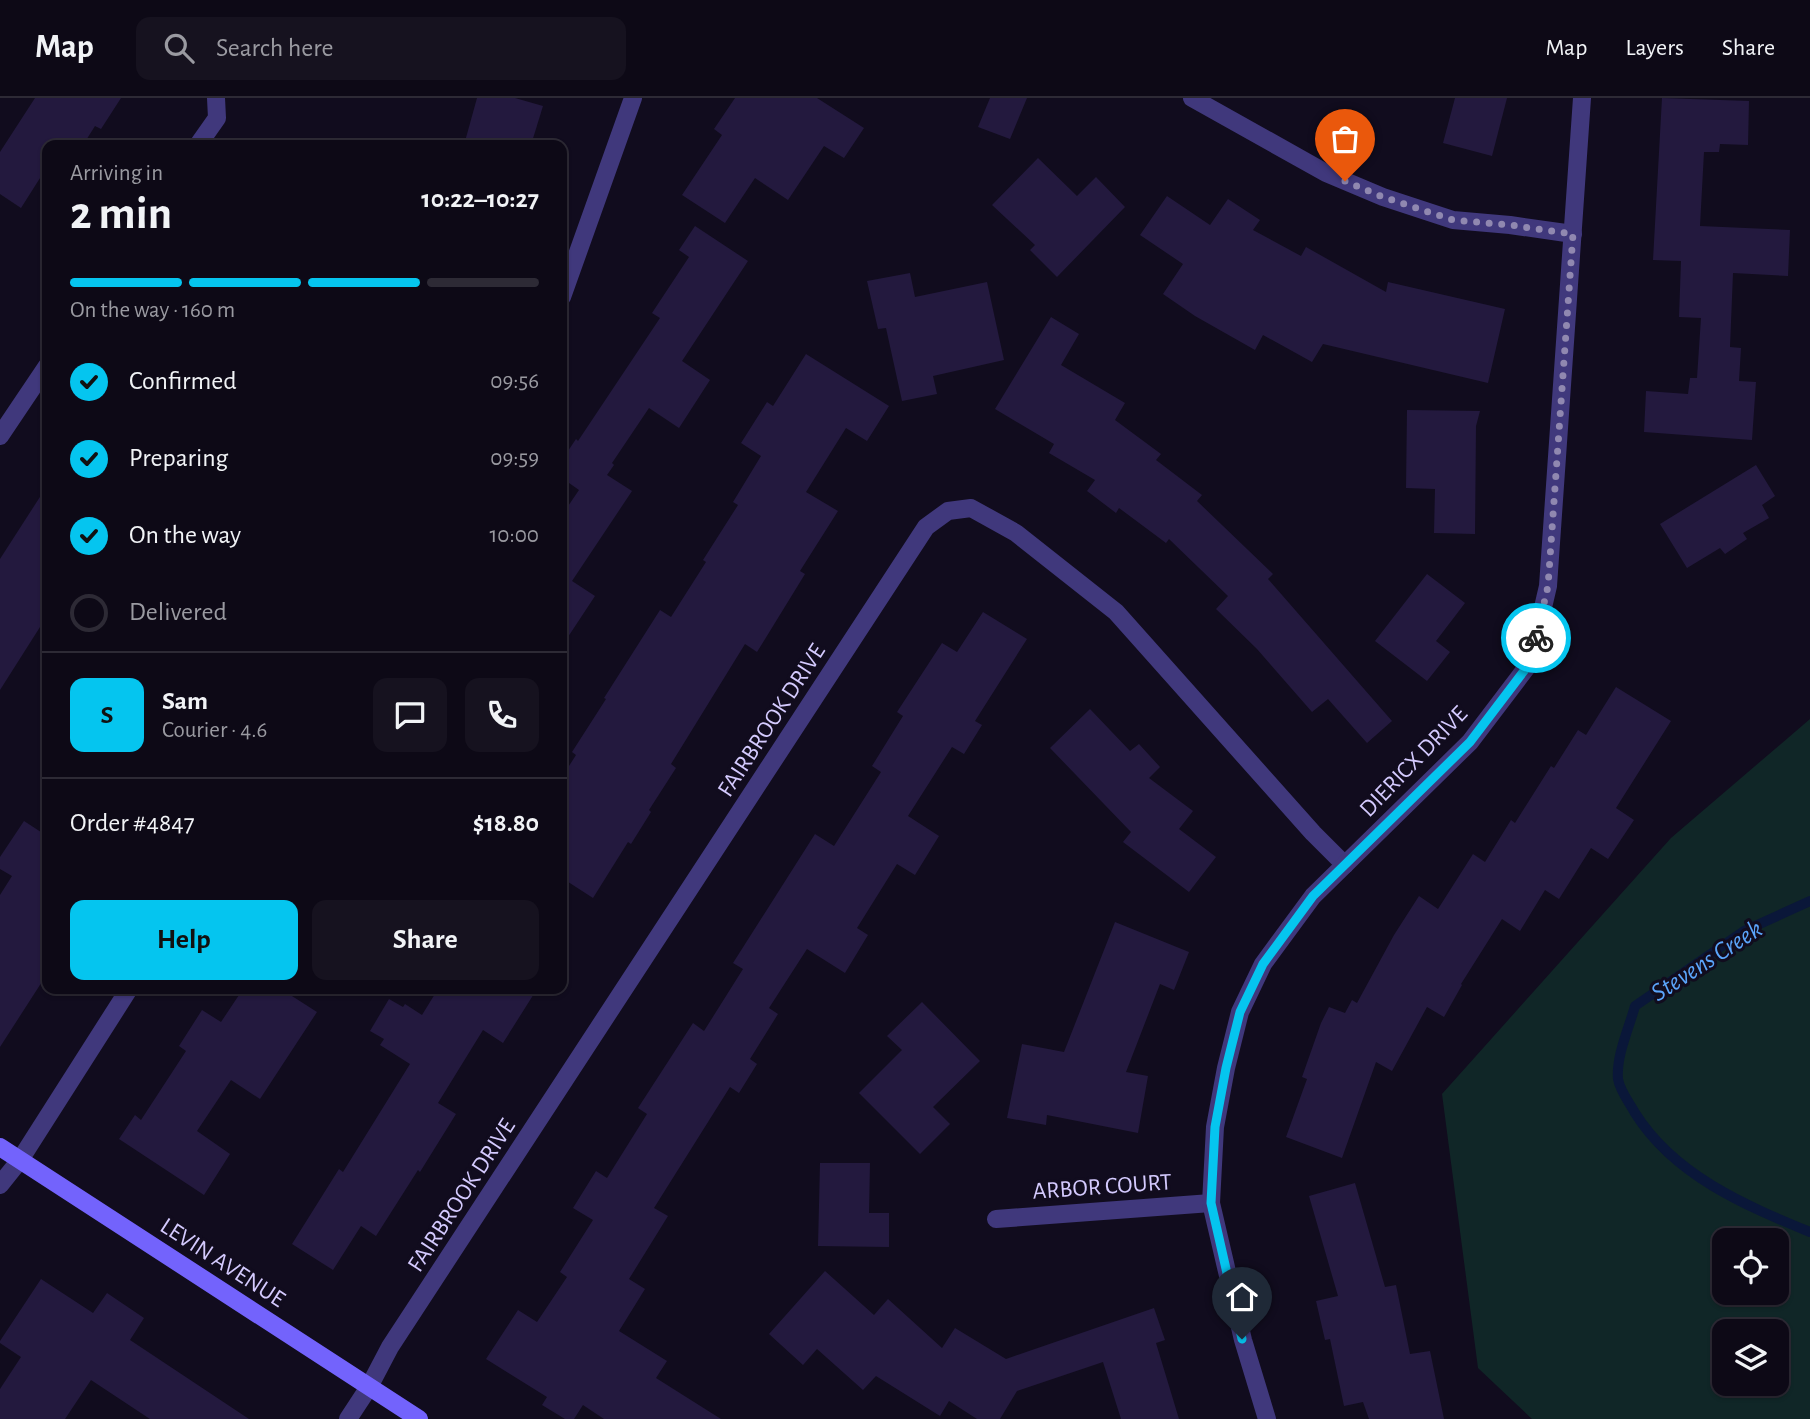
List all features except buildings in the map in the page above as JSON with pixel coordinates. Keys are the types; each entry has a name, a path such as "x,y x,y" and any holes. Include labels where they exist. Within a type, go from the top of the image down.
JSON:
{"street":[{"path":"202,140 217,118 216,98"},
{"path":"567,283 633,98"},
{"path":"1192,98 1326,173 1383,197 1453,220 1573,234"},
{"name":"DIERICX DRIVE","path":"1267,1419 1242,1339 1211,1203 1215,1127 1226,1068 1240,1012 1263,964 1313,896 1470,742 1530,663 1548,586 1582,98"},
{"path":"0,436 42,373"},
{"name":"FAIRBROOK DRIVE","path":"348,1419 390,1347 926,527 948,511 971,508 1016,533 1116,611 1345,865"},
{"path":"0,1185 20,1160 126,994"},
{"name":"LEVIN AVENUE","path":"0,1146 419,1419"},
{"name":"ARBOR COURT","path":"996,1219 1211,1203"}],"green space":[{"path":"1810,719 1810,1419 1532,1419 1478,1368 1442,1094 1671,838"}],"waterway":[{"name":"Stevens Creek","path":"1810,901 1744,931 1635,1006 1618,1070 1621,1088 1635,1113 1651,1135 1690,1171 1736,1199 1810,1232"}],"way so far":[{"path":"1345,181 1383,197 1453,220 1573,234 1548,586 1536,638"}],"route":[{"path":"1242,1339 1211,1203 1215,1127 1240,1012 1263,964 1313,896 1470,742 1530,663 1536,638"}]}
